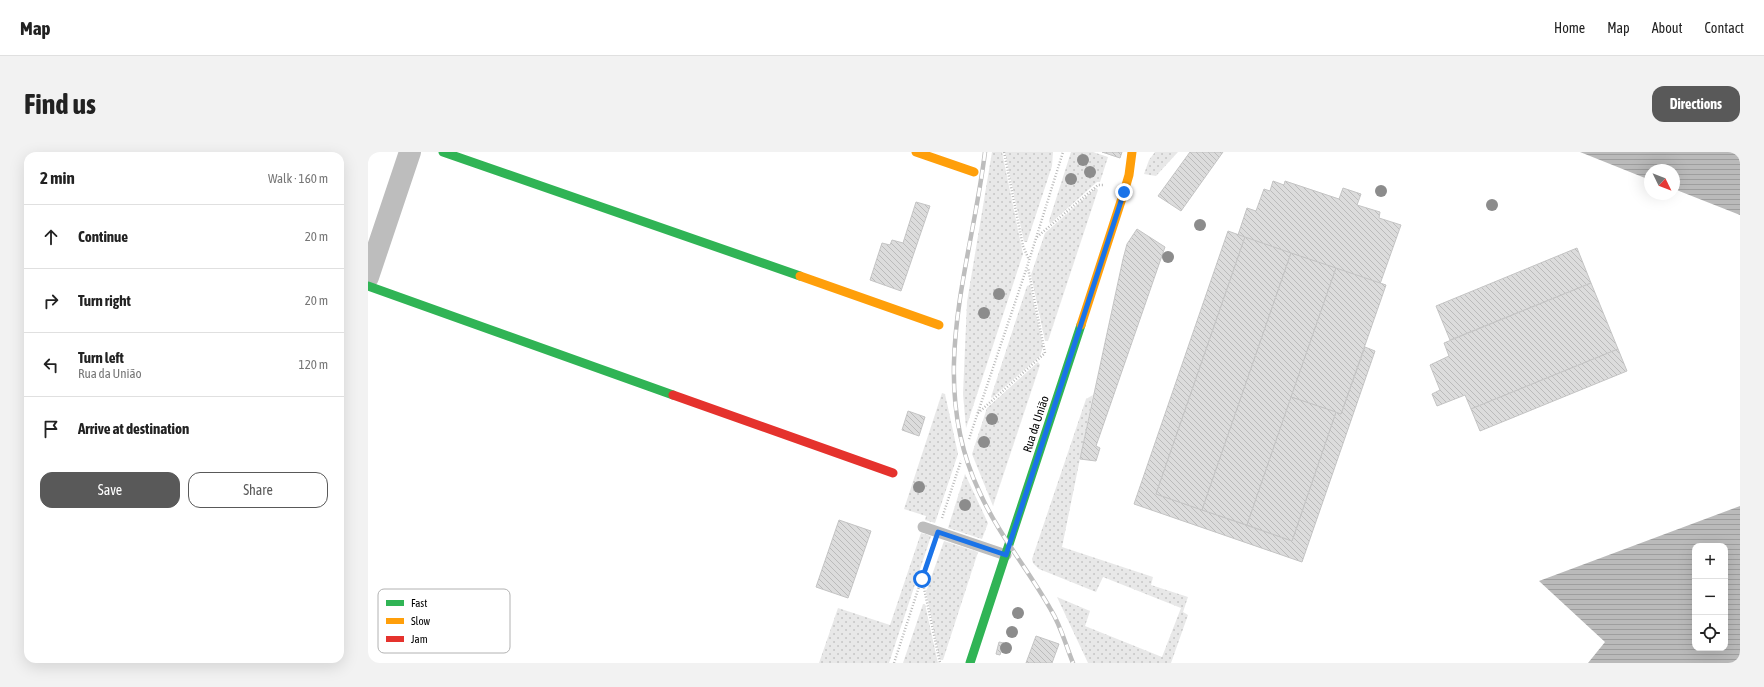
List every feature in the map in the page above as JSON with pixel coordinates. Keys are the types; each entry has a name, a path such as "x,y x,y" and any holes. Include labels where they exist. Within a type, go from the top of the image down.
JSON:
{"street":[{"path":"368,277 410,152"},
{"path":"443,152 939,325"},
{"path":"916,152 974,172"},
{"name":"Rua da União","path":"970,663 1124,192 1129,175 1132,152"},
{"name":"Rua da União","path":"1124,192 1142,158"},
{"path":"368,286 893,473"}],"lane":[{"path":"923,526 1006,555"}],"path":[{"path":"1004,152 1023,246 1029,261"},
{"path":"969,439 1029,261 1063,152"},
{"path":"1036,237 1098,185 1105,185"},
{"path":"978,413 1046,353 1027,267"},
{"path":"894,663 961,461"},
{"path":"922,579 940,663"}],"shaded area":[{"path":"992,152 1002,152 1023,254 966,428 963,394 967,302"},
{"path":"1005,152 1053,152 1052,166 1027,242 1024,242"},
{"path":"1071,152 1093,152 1108,157 1100,182 1097,182 1050,224 1049,221"},
{"path":"1155,152 1178,152 1156,176 1144,174 1149,160"},
{"path":"1580,152 1740,152 1740,215 1680,191 1680,164 1644,164 1644,178"},
{"path":"1096,188 1098,190 1048,341 1045,341 1031,275 1045,233"},
{"path":"1030,285 1043,347 1040,356 992,398 991,397 1027,286"},
{"path":"1038,362 1040,365 993,506 972,454 987,408"},
{"path":"942,393 945,394 958,454 935,523 925,520 926,516 904,509"},
{"path":"1093,395 1062,547 1153,577 1151,585 1188,597 1183,612 1188,615 1171,663 1088,663 1057,597 1090,611 1085,626 1162,657 1181,608 1103,577 1096,592 1039,569 1033,563 1032,559 1086,399"},
{"path":"965,474 988,523 982,539 948,528"},
{"path":"1740,506 1740,663 1588,663 1605,642 1539,581"},
{"path":"921,533 931,536 889,663 819,663 838,608 890,625"},
{"path":"944,541 978,552 943,660 940,660 926,592"},
{"path":"923,604 925,604 938,663 903,663"}],"building":[{"path":"1102,152 1122,152 1120,158"},
{"path":"1190,152 1223,152 1181,211 1158,196"},
{"path":"1273,181 1284,185 1285,181 1339,199 1343,188 1361,194 1357,205 1380,212 1379,218 1401,225 1380,284 1238,235 1247,208 1256,211 1264,189 1270,191"},
{"path":"916,202 930,206 901,291 870,280 882,243 890,245 892,240 903,243"},
{"path":"1137,229 1165,247 1096,446 1100,448 1096,461 1080,459 1123,259 1127,244"},
{"path":"1228,231 1245,237 1156,494 1292,541 1336,412 1341,414 1365,347 1375,351 1302,562 1134,504"},
{"path":"1245,237 1291,253 1202,510 1156,494"},
{"path":"1577,248 1591,283 1450,340 1436,306"},
{"path":"1291,253 1336,268 1247,525 1202,510"},
{"path":"1336,268 1386,285 1341,414 1291,397"},
{"path":"1591,283 1618,349 1471,409 1465,395 1437,406 1432,394 1440,390 1430,365 1449,356 1444,343"},
{"path":"1618,349 1627,371 1480,431 1471,409"},
{"path":"1291,397 1336,412 1292,541 1247,525"},
{"path":"908,411 925,417 919,436 902,430"},
{"path":"839,520 871,531 848,598 816,587"},
{"path":"1036,636 1059,644 1052,663 1026,663"},
{"path":"999,642 1004,643 1000,655 996,654"}],"railway":[{"path":"985,152 957,322 954,364 956,407 963,449 979,491 995,522 1055,616 1073,663"}],"traffic: fast":[{"path":"443,152 800,276"},
{"path":"368,286 673,395"},
{"path":"970,663 1081,325"}],"traffic: slow":[{"path":"916,152 974,172"},
{"path":"1081,325 1124,192 1129,175 1132,152"},
{"path":"800,276 939,325"}],"traffic: jam":[{"path":"673,395 893,473"}],"route":[{"path":"922,579 938,532 1006,555 1124,192"}]}
